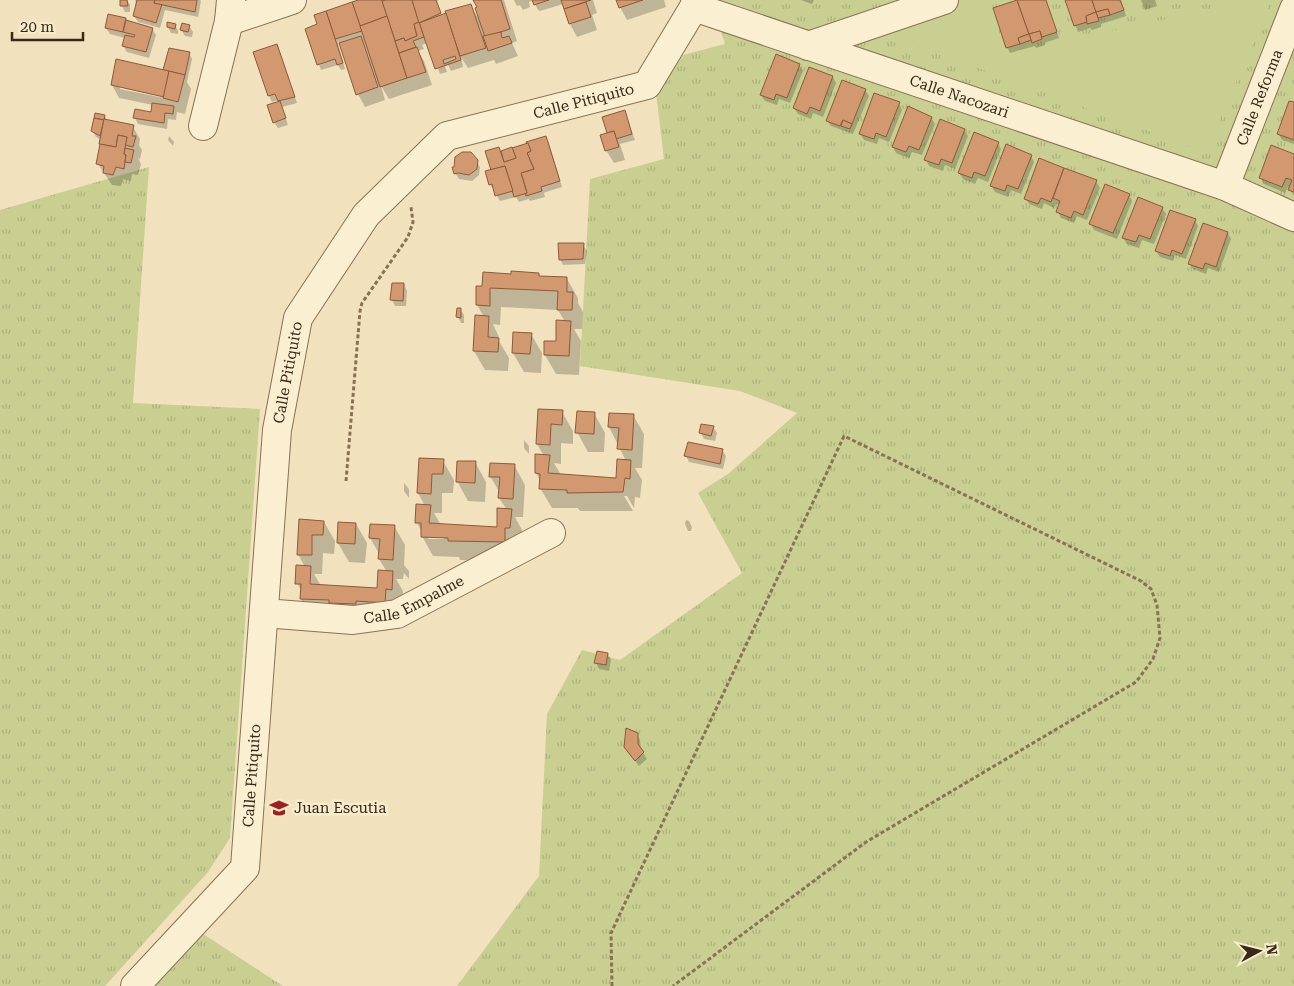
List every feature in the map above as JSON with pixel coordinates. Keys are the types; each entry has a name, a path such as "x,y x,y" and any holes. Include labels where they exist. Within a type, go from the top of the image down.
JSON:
{"street":[{"path":"203,126 230,10 292,0"},
{"path":"808,46 944,0"},
{"name":"Calle Nacozari","path":"693,4 808,46 1225,186 1294,217"},
{"name":"Calle Pitiquito","path":"135,986 245,868 277,430 298,318 366,215 447,136 648,85 693,4"},
{"name":"Calle Reforma","path":"1225,186 1294,9"},
{"name":"Calle Empalme","path":"264,613 353,620 397,614 551,533"}],"path":[{"path":"346,481 358,318 362,303 412,229 413,222 408,174"},
{"path":"612,986 611,933 844,436 1142,581 1151,589 1158,605 1160,638 1154,659 1136,682 866,842 673,986"}],"green space":[{"path":"710,0 1294,0 1294,986 457,986 539,876 547,714 582,650 620,660 742,573 698,493 728,474 797,413 740,391 580,366 590,179 664,159 656,93 683,55 725,44"},
{"path":"970,0 987,0 1006,53 1228,6 1236,0 1271,0 1206,152 894,37 897,25"},
{"path":"149,167 133,403 260,409 230,838 208,872 105,986 0,986 0,210"},
{"path":"203,934 283,986 152,986"}],"building":[{"path":"120,0 127,0 128,6 120,6"},
{"path":"137,0 155,0 154,3 162,4 156,23 133,16"},
{"path":"155,0 197,0 195,12 154,3"},
{"path":"358,0 382,0 387,16 360,26 352,2"},
{"path":"412,0 419,22 414,24 417,36 405,41 404,38 395,41 382,1"},
{"path":"412,0 436,0 441,13 419,23"},
{"path":"473,0 501,0 510,29 485,37 475,8 477,7"},
{"path":"532,0 549,0 534,5"},
{"path":"561,0 591,0 564,9"},
{"path":"616,0 643,0 619,8"},
{"path":"1017,0 1029,34 1018,38 1020,44 1006,48 993,8"},
{"path":"1017,0 1046,0 1057,32 1042,37 1040,31 1029,34"},
{"path":"1065,0 1092,0 1096,12 1086,16 1087,22 1074,26"},
{"path":"1092,0 1120,0 1124,10 1110,15 1108,9 1096,12"},
{"path":"352,2 362,31 335,39 326,11"},
{"path":"586,2 591,17 569,24 564,9"},
{"path":"471,4 486,48 460,56 445,11"},
{"path":"1108,9 1110,15 1098,18 1096,12"},
{"path":"326,11 343,63 337,65 335,59 317,65 305,29 317,24 314,15"},
{"path":"1096,12 1099,21 1087,24 1086,16"},
{"path":"446,13 461,60 435,69 419,23","holes":["455,56 456,59 444,64 443,60"]},
{"path":"108,14 126,18 123,32 105,28"},
{"path":"387,16 407,78 380,87 360,26"},
{"path":"126,20 153,28 146,52 122,46 125,35 134,37 135,35 123,32"},
{"path":"167,22 176,24 175,29 167,27"},
{"path":"419,22 424,37 413,41 416,47 399,53 395,41 404,38 405,41 417,36 414,24"},
{"path":"182,23 190,25 188,32 180,30"},
{"path":"1040,31 1042,39 1032,43 1029,34"},
{"path":"501,32 502,38 509,36 512,43 488,51 483,36"},
{"path":"1029,34 1031,40 1020,44 1018,38"},
{"path":"361,36 378,87 356,95 339,43"},
{"path":"277,44 295,97 278,101 275,94 268,96 253,52"},
{"path":"417,47 426,72 407,78 399,53"},
{"path":"169,48 190,52 185,75 163,70"},
{"path":"776,54 800,64 787,98 776,94 774,100 760,95"},
{"path":"116,59 169,71 164,97 111,85"},
{"path":"809,67 833,76 820,111 810,107 807,114 793,108"},
{"path":"169,71 185,75 178,102 163,98"},
{"path":"842,80 866,89 852,124 843,120 840,126 826,121"},
{"path":"874,93 900,102 886,137 876,133 874,139 859,134"},
{"path":"280,101 286,118 273,123 267,105"},
{"path":"1289,101 1294,102 1294,140 1277,134"},
{"path":"152,103 174,106 173,114 165,113 164,123 133,118 135,109 151,112"},
{"path":"908,106 932,117 919,150 909,146 906,152 892,147"},
{"path":"625,110 632,134 616,139 614,131 607,133 602,117"},
{"path":"95,113 105,115 104,120 94,118"},
{"path":"94,118 104,120 100,136 91,131"},
{"path":"104,119 134,125 132,136 136,136 133,147 125,145 127,137 118,135 116,147 99,144"},
{"path":"940,119 965,129 952,163 941,159 939,165 924,160"},
{"path":"843,120 852,124 850,129 841,126"},
{"path":"614,131 619,147 605,151 600,135"},
{"path":"974,132 999,142 985,176 974,172 972,178 958,173"},
{"path":"118,135 127,137 124,169 116,167 113,175 103,173 104,166 96,164 100,144 116,147"},
{"path":"546,136 560,181 541,187 542,191 526,196 525,193 527,193 521,173 534,169 527,153 531,151 526,142"},
{"path":"528,143 531,151 527,153 534,169 521,173 527,193 514,197 505,166 491,170 485,151 499,147 504,162 516,158 512,148"},
{"path":"1006,144 1032,155 1018,189 1007,185 1005,191 990,186"},
{"path":"1271,145 1294,154 1294,192 1288,190 1292,180 1286,178 1282,187 1259,178"},
{"path":"512,147 516,158 504,162 501,151"},
{"path":"125,148 134,150 131,163 125,162"},
{"path":"462,152 471,152 478,160 477,169 469,175 454,174 452,167 454,167 455,157"},
{"path":"1039,158 1064,168 1051,202 1041,198 1038,204 1024,199"},
{"path":"505,166 513,191 495,196 492,184 489,185 485,171"},
{"path":"1064,168 1097,180 1083,215 1074,211 1071,218 1056,212 1060,201 1053,198"},
{"path":"1105,184 1130,194 1113,233 1089,224"},
{"path":"1138,197 1163,207 1150,239 1139,235 1136,242 1122,238"},
{"path":"1170,210 1196,219 1182,254 1172,250 1170,256 1155,251"},
{"path":"1203,223 1228,232 1216,267 1205,263 1203,269 1188,264"},
{"path":"558,243 584,243 583,259 559,260"},
{"path":"511,271 539,273 539,276 567,277 567,292 573,292 572,310 557,310 558,291 490,288 490,306 476,305 476,286 482,286 483,272 511,274"},
{"path":"392,283 404,283 403,301 390,300"},
{"path":"457,308 461,308 461,318 456,317"},
{"path":"475,315 489,316 488,337 499,338 498,352 473,351"},
{"path":"556,320 571,321 569,356 544,355 544,341 556,341"},
{"path":"513,332 532,333 530,354 512,353"},
{"path":"538,409 563,410 562,425 551,424 550,445 536,444"},
{"path":"577,411 595,412 594,434 575,433"},
{"path":"609,413 634,414 632,450 617,449 619,428 608,427"},
{"path":"701,424 714,426 711,436 699,433"},
{"path":"688,442 723,449 720,464 684,456"},
{"path":"535,454 550,455 548,473 616,478 617,459 631,460 630,479 625,478 623,492 567,493 567,490 539,489 540,474 535,473"},
{"path":"419,458 444,459 443,474 432,474 431,494 417,493"},
{"path":"457,461 476,461 475,483 456,482"},
{"path":"490,463 515,464 513,499 498,498 500,477 489,477"},
{"path":"416,504 431,505 429,523 497,527 497,508 512,509 510,528 505,528 505,542 448,541 448,538 421,537 421,523 415,523"},
{"path":"299,519 324,521 323,535 312,535 312,555 297,555"},
{"path":"338,522 356,523 355,544 337,543"},
{"path":"370,524 395,525 393,560 378,559 380,539 369,538"},
{"path":"296,565 311,566 310,584 377,588 378,570 393,571 392,590 386,589 385,603 356,601 356,604 329,603 329,600 300,599 301,584 295,584"},
{"path":"597,651 608,653 606,665 594,663"},
{"path":"626,728 638,733 638,744 644,752 635,761 624,747"}],"place":[{"name":"Juan Escutia","path":"279,808"}]}
